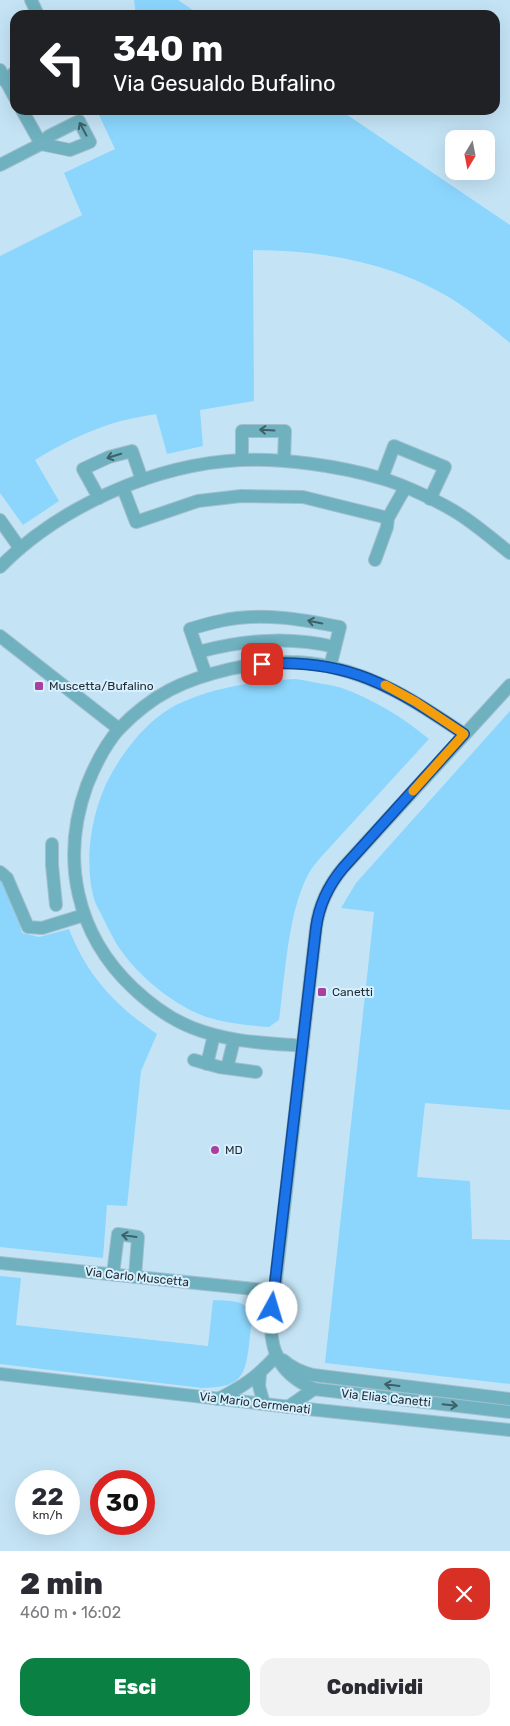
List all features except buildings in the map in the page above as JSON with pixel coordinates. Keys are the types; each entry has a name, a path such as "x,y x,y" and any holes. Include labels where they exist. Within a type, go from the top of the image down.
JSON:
{"street":[{"path":"3,75 10,88"},
{"path":"0,165 41,144 25,115"},
{"path":"242,460 242,431 286,431 284,462"},
{"path":"382,478 394,446 445,467 430,498"},
{"path":"99,498 83,469 109,457 132,451 142,480"},
{"path":"0,567 19,548 63,518 99,498 142,480 204,464 242,460 327,467 382,478 430,498 464,517 510,553"},
{"path":"123,488 136,522 198,501 241,496 303,497 388,518"},
{"path":"375,560 387,527 388,518 406,488"},
{"path":"0,520 19,548"},
{"path":"206,675 190,629 249,616 297,619 340,627 330,667"},
{"path":"0,636 119,729"},
{"path":"198,652 227,644 271,640 335,647"},
{"path":"303,1046 234,1040 214,1035 175,1020 161,1012 139,994 105,957 94,939 84,915 76,884 74,864 75,836 84,793 99,758 119,729 145,706 169,689 188,680 206,675 244,666 269,664 300,663 330,667 365,677 393,689 416,702 464,734"},
{"name":"Via Elias Canetti","path":"510,685 343,868 329,887 321,905 317,921 271,1330 277,1355 285,1371 295,1380 314,1389 510,1412"},
{"path":"52,844 56,905"},
{"path":"52,865 74,864"},
{"path":"0,872 7,878 28,926 42,928 84,915"},
{"path":"54,888 76,884"},
{"path":"214,1035 201,1062 256,1072"},
{"path":"227,1068 234,1040"},
{"path":"112,1274 118,1234 138,1237 135,1277"},
{"name":"Via Carlo Muscetta","path":"0,1263 274,1291"},
{"path":"218,1399 243,1387 260,1374 277,1355"},
{"name":"Via Elias Canetti","path":"277,1355 292,1367 304,1373 510,1399"},
{"name":"Via Mario Cermenati","path":"0,1374 510,1430"},
{"path":"260,1374 259,1386 264,1404"},
{"path":"415,1401 416,1388"},
{"path":"288,1407 314,1389"}],"shaded area":[{"path":"134,0 178,0 193,10 135,10"},
{"path":"99,115 347,115 510,225 510,343 452,299 406,276 356,261 331,256 253,250 254,401 200,410 203,446 167,454 156,414 110,424 55,448 35,460 59,501 23,525 0,493 0,256 82,215 64,173 115,149"},
{"path":"296,679 342,688 377,703 429,739 321,857 309,873 296,906 292,924 279,1020 269,1027 224,1022 199,1014 175,1002 142,975 123,954 116,943 96,904 91,884 89,867 95,817 100,800 113,771 149,724 168,710 192,698 221,689 265,681"},
{"path":"510,711 510,1110 425,1103 417,1177 470,1181 472,1239 510,1240 510,1384 325,1363 374,912 341,908 356,883"},
{"path":"0,874 9,882 22,933 39,937 69,929 76,946 104,989 128,1012 157,1034 141,1071 127,1206 107,1205 103,1258 0,1247"},
{"path":"0,1276 21,1278 16,1325 208,1346 213,1300 230,1301 245,1305 252,1313 249,1345 242,1374 232,1383 224,1386 202,1388 0,1364"}],"slow traffic":[{"path":"385,685 416,702 464,734 413,791"}],"place":[{"name":"Muscetta/Bufalino","path":"39,686"},
{"name":"Canetti","path":"322,992"},
{"name":"MD","path":"215,1150"}],"route":[{"path":"262,664 310,664 354,673 401,693 464,734 343,868 329,887 318,913 272,1308"}]}
